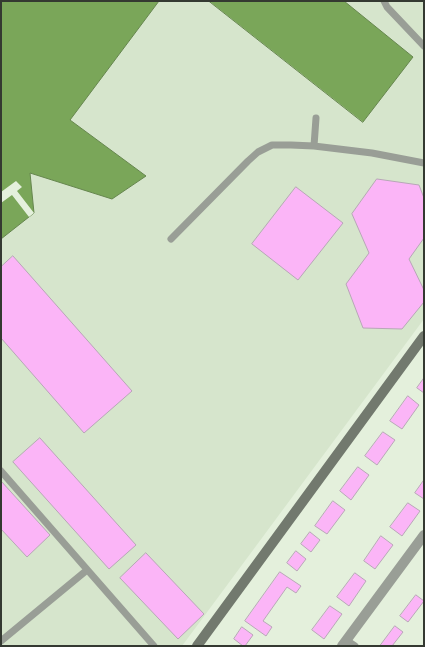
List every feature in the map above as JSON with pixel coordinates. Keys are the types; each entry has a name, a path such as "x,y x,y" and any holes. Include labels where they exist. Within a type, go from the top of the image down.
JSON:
{"street":[{"path":"197,646 424,336"},
{"path":"348,644 424,535"}],"lane":[{"path":"384,1 387,7 424,46"},
{"path":"314,146 316,118"},
{"path":"172,239 248,161 258,152 272,145 314,146 423,161"},
{"path":"1,471 154,646"},
{"path":"1,641 87,570"}],"shaded area":[{"path":"1,1 159,1 70,120 146,176 112,199 30,173 34,213 1,239"},
{"path":"159,1 209,1 363,122 413,57 344,1 424,1 424,319 182,646 1,646 1,239 34,213 30,173 112,199 146,176 70,120"},
{"path":"209,1 344,1 413,57 363,122"}],"pier":[{"path":"16,181 22,187 17,191 34,213 29,217 12,195 1,203 1,192"}],"building":[{"path":"377,179 419,185 424,198 424,238 409,259 424,290 424,302 402,329 363,328 346,284 369,253 352,214"},
{"path":"296,187 343,223 298,280 252,244"},
{"path":"13,256 132,391 84,433 1,338 1,267"},
{"path":"424,378 424,393 417,388"},
{"path":"408,396 419,405 402,429 390,421"},
{"path":"383,432 395,440 377,465 365,456"},
{"path":"40,438 136,545 109,569 13,462"},
{"path":"358,467 369,475 351,500 340,491"},
{"path":"424,480 424,499 415,493"},
{"path":"1,481 50,535 27,557 1,529"},
{"path":"333,501 345,510 327,534 315,526"},
{"path":"408,503 420,511 402,536 390,527"},
{"path":"310,532 320,540 311,552 301,544"},
{"path":"381,536 393,545 375,569 364,561"},
{"path":"296,551 306,559 297,571 287,563"},
{"path":"146,553 204,614 178,639 120,578"},
{"path":"280,572 301,586 296,593 287,587 263,621 272,627 266,636 245,621"},
{"path":"355,573 366,581 349,606 337,597"},
{"path":"416,595 424,601 408,622 400,616"},
{"path":"330,606 342,614 324,639 312,630"},
{"path":"395,626 403,632 392,646 380,646"},
{"path":"242,627 253,635 245,646 234,639"}]}
